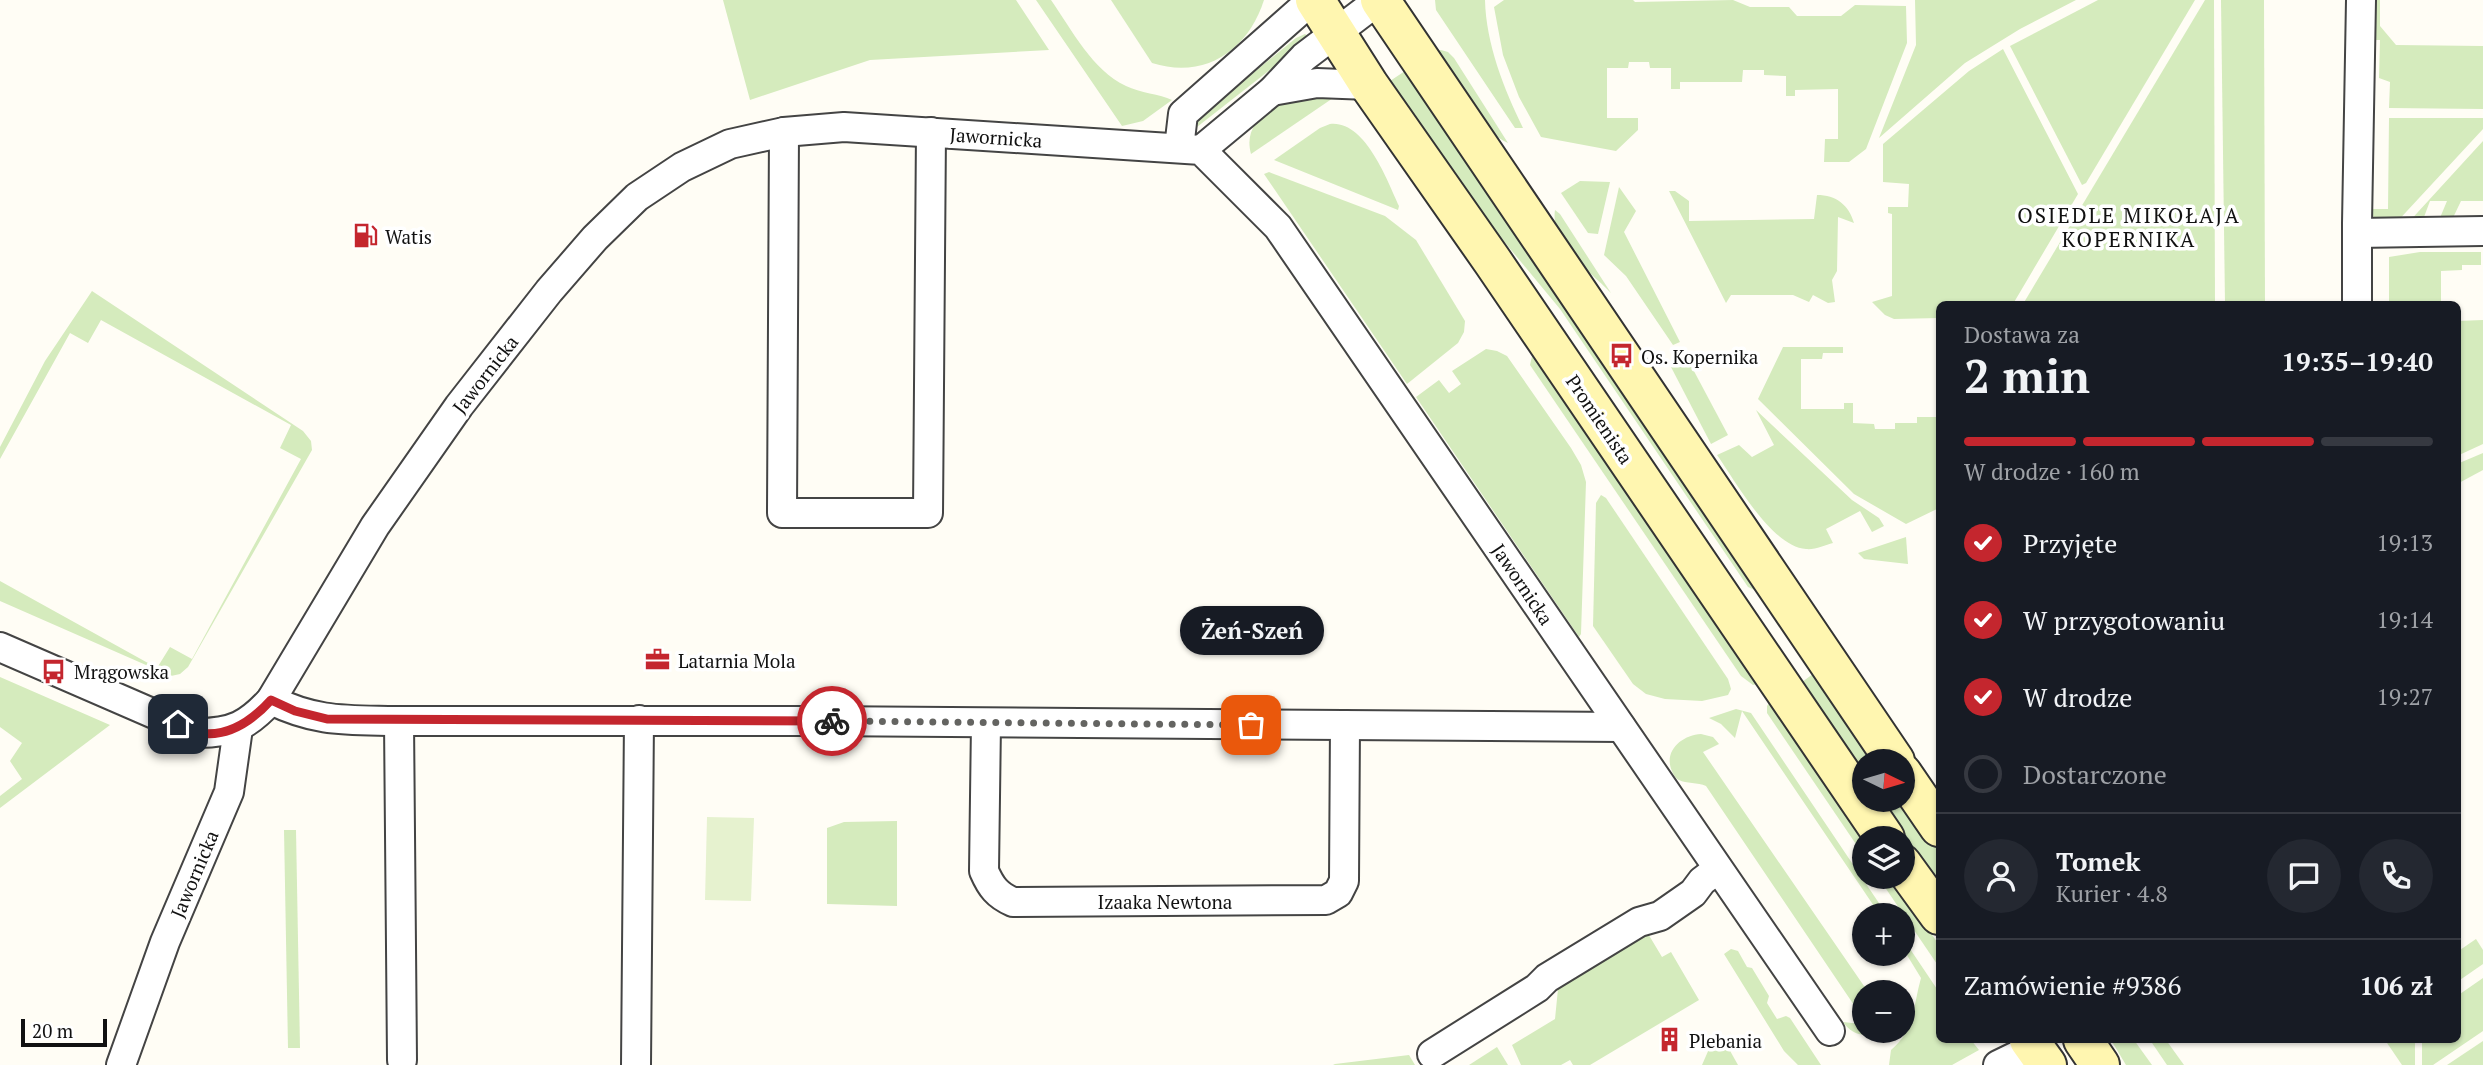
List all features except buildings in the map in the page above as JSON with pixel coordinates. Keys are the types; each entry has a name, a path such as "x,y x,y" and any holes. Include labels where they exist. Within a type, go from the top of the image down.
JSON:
{"street":[{"name":"Promienista","path":"1314,0 1369,85 1493,262 1877,826"},
{"path":"1314,0 1183,114 1190,149 1272,91 1304,57 1379,0 1887,749"},
{"path":"2357,301 2361,0"},
{"path":"1272,91 1317,83 1369,85"},
{"name":"Jawornicka","path":"121,1065 165,942 229,792 238,728 257,716 271,700 403,485 475,385 549,291 595,238 637,197 682,167 730,144 784,132 844,127 1190,149 1278,227 1830,1031"},
{"path":"784,132 782,513 928,513 931,132"},
{"path":"2357,233 2483,232"},
{"path":"0,647 198,733 219,733 238,728"},
{"path":"271,700 295,711 327,719 399,721 639,720 1621,727"},
{"path":"636,1065 639,720"},
{"path":"399,721 402,1060"},
{"name":"Izaaka Newtona","path":"986,723 984,871 990,885 1000,896 1013,902 1326,900 1338,893 1344,881 1345,725"},
{"path":"1915,792 1936,823"},
{"path":"1432,1054 1537,988 1547,978 1639,922 1660,916 1693,892 1718,869"},
{"path":"1915,882 1936,911"},
{"path":"2085,1043 2100,1065"},
{"path":"1998,1065 2037,1050"}],"green space":[{"path":"723,0 1016,0 1049,50 870,60 750,100"},
{"path":"1036,0 1051,0 1093,60 1114,79 1132,88 1172,100 1143,121 1122,126"},
{"path":"1111,0 1264,0 1247,33 1222,57 1207,64 1171,67 1152,63"},
{"path":"1435,0 1485,0 1497,66 1523,128 1515,128 1436,10"},
{"path":"1504,0 1733,0 1750,7 1789,7 1797,16 1841,16 1855,5 1906,6 1907,43 1866,149 1849,162 1824,162 1825,139 1838,139 1838,89 1795,90 1795,96 1786,96 1786,76 1764,75 1764,70 1743,70 1742,82 1680,82 1680,89 1671,89 1671,68 1650,68 1649,62 1629,62 1628,68 1607,68 1607,118 1638,118 1638,130 1616,151 1541,137 1519,97 1503,55 1494,7"},
{"path":"1915,0 2076,0 2020,29 1965,63 1879,138 1916,45"},
{"path":"2098,0 2195,0 2086,183 2082,185 2010,46"},
{"path":"2205,0 2214,0 2215,301 2025,301"},
{"path":"2221,0 2264,0 2265,301 2225,301"},
{"path":"2369,0 2380,0 2380,26 2396,45 2483,46 2483,109 2389,108 2390,82 2379,78 2380,40 2369,40"},
{"path":"1305,34 1309,37 1308,40 1197,127 1199,119 1209,109 1296,38"},
{"path":"2003,49 2078,194 2015,301 1936,301 1936,318 1894,319 1885,315 1872,302 1892,296 1892,214 1888,213 1888,207 1908,207 1909,184 1883,182 1883,144 1969,71"},
{"path":"1441,50 1454,58 1508,143 1488,128 1478,116 1435,51"},
{"path":"1408,69 1757,591 1748,587 1560,309 1473,204 1390,81"},
{"path":"1299,96 1336,96 1251,154 1249,142 1255,124 1270,110"},
{"path":"2389,118 2483,118 2483,129 2394,225 2375,220 2370,209 2388,209"},
{"path":"1330,124 1343,125 1364,141 1381,168 1399,206 1398,210 1274,160"},
{"path":"2483,141 2483,201 2461,201 2450,224 2437,225 2447,201 2430,201 2421,225 2407,224"},
{"path":"1269,172 1385,216 1416,240 1465,321 1464,332 1458,343 1407,384 1264,174"},
{"path":"1580,181 1610,182 1598,234 1588,233 1561,193"},
{"path":"1619,187 1636,211 1624,232 1680,342 1673,345 1626,276 1604,255"},
{"path":"1669,191 1675,191 1689,201 1689,221 1814,219 1817,195 1841,202 1854,223 1838,217 1837,271 1832,280 1835,302 1828,303 1813,295 1809,302 1793,295 1731,295 1726,303"},
{"path":"1555,210 1611,293 1565,246 1555,223"},
{"path":"2420,252 2481,252 2481,265 2462,265 2462,270 2441,271 2441,301 2389,301 2389,257"},
{"path":"92,291 303,431 311,441 312,450 188,667 180,674 171,676 0,601 0,581 157,668 170,647 192,659 301,459 280,448 291,425 101,320 88,343 70,333 0,459 0,447 45,361"},
{"path":"2483,320 2483,444 2461,454 2461,321"},
{"path":"1783,347 1843,347 1843,353 1823,353 1822,359 1801,359 1801,409 1844,409 1844,403 1853,403 1853,423 1874,424 1875,429 1895,429 1895,423 1917,423 1917,417 1936,417 1936,509 1906,524 1854,494 1758,399"},
{"path":"1486,349 1507,356 1581,465 1586,482 1579,637 1416,397 1439,380 1449,393 1461,384 1452,371"},
{"path":"1533,352 1761,683 1753,685 1741,676 1530,365"},
{"path":"1687,358 1728,435 1711,444 1671,367"},
{"path":"1756,410 1852,500 1879,518 1884,526 1872,532 1860,511 1826,529 1833,543 1806,549 1780,537 1744,496 1717,455 1739,445 1752,457 1774,445"},
{"path":"2483,453 2483,470 2461,482 2461,462"},
{"path":"1601,495 1606,498 1728,679 1731,689 1728,695 1702,701 1665,699 1646,694 1633,684 1593,626 1596,503"},
{"path":"1906,537 1908,564 1864,559 1858,553"},
{"path":"1817,671 1870,749 1852,749 1852,762 1798,685"},
{"path":"0,677 110,725 0,808 0,796 22,779 10,761 22,743 0,727"},
{"path":"1772,699 1856,826 1852,826 1852,838 1767,713 1767,706"},
{"path":"1736,709 1751,713 1852,863 1852,874 1742,711 1735,738 1721,724 1709,718"},
{"path":"1694,735 1713,737 1719,744 1703,752 1860,980 1852,980 1852,1002 1706,786 1682,781 1674,775 1670,764 1672,751 1681,741"},
{"path":"1887,812 1912,812 1936,848 1936,875 1915,850 1915,826 1897,826"},
{"path":"707,817 754,818 751,901 705,900"},
{"path":"897,821 897,906 827,904 827,828 844,822"},
{"path":"284,830 296,830 300,1048 288,1048"},
{"path":"1862,889 1869,889 1879,903 1872,903"},
{"path":"1886,889 1901,889 1911,903 1896,903"},
{"path":"1915,910 1936,941 1936,963 1915,932"},
{"path":"1647,932 1662,957 1671,952 1699,1000 1590,1065 1573,1065 1570,1060 1561,1065 1521,1065 1512,1045 1555,1019 1558,989"},
{"path":"2476,939 2483,950 2483,964 2461,979 2461,949"},
{"path":"1731,949 1738,951 1747,967 1752,968 1769,996 1767,1003 1777,1019 1786,1016 1790,1018 1821,1065 1798,1065 1784,1051 1724,954"},
{"path":"1915,956 1936,988 1936,1043 1973,1043 1979,1050 1952,1065 1889,1065 1891,1050 1898,1043 1915,1043 1915,1004 1921,978 1914,966"},
{"path":"2483,978 2483,1031 2433,1065 2422,1065 2422,1043 2461,1043 2461,993"},
{"path":"1843,1022 1852,1023 1852,1031 1850,1030"},
{"path":"1724,1040 1738,1065 1702,1065 1709,1049"},
{"path":"2483,1041 2483,1065 2447,1065"},
{"path":"2113,1043 2136,1043 2152,1065 2126,1065"},
{"path":"2152,1043 2168,1043 2184,1065 2167,1065"},
{"path":"2387,1043 2415,1043 2415,1065 2402,1065"},
{"path":"1497,1047 1508,1065 1469,1065"},
{"path":"1409,1055 1415,1065 1333,1065 1335,1064"}],"way so far":[{"path":"832,721 1251,725"}],"place":[{"name":"Watis","path":"365,236"},
{"name":"Os. Kopernika","path":"1621,356"},
{"name":"Latarnia Mola","path":"658,660"},
{"name":"Mrągowska","path":"54,671"},
{"name":"Żeń-Szeń","path":"1251,725"},
{"name":"Plebania","path":"1669,1040"}],"district":[{"name":"OSIEDLE MIKOŁAJA KOPERNIKA","path":"2129,227"}],"route":[{"path":"178,724 198,733 219,733 238,728 257,716 271,700 295,711 327,719 832,721"}]}
